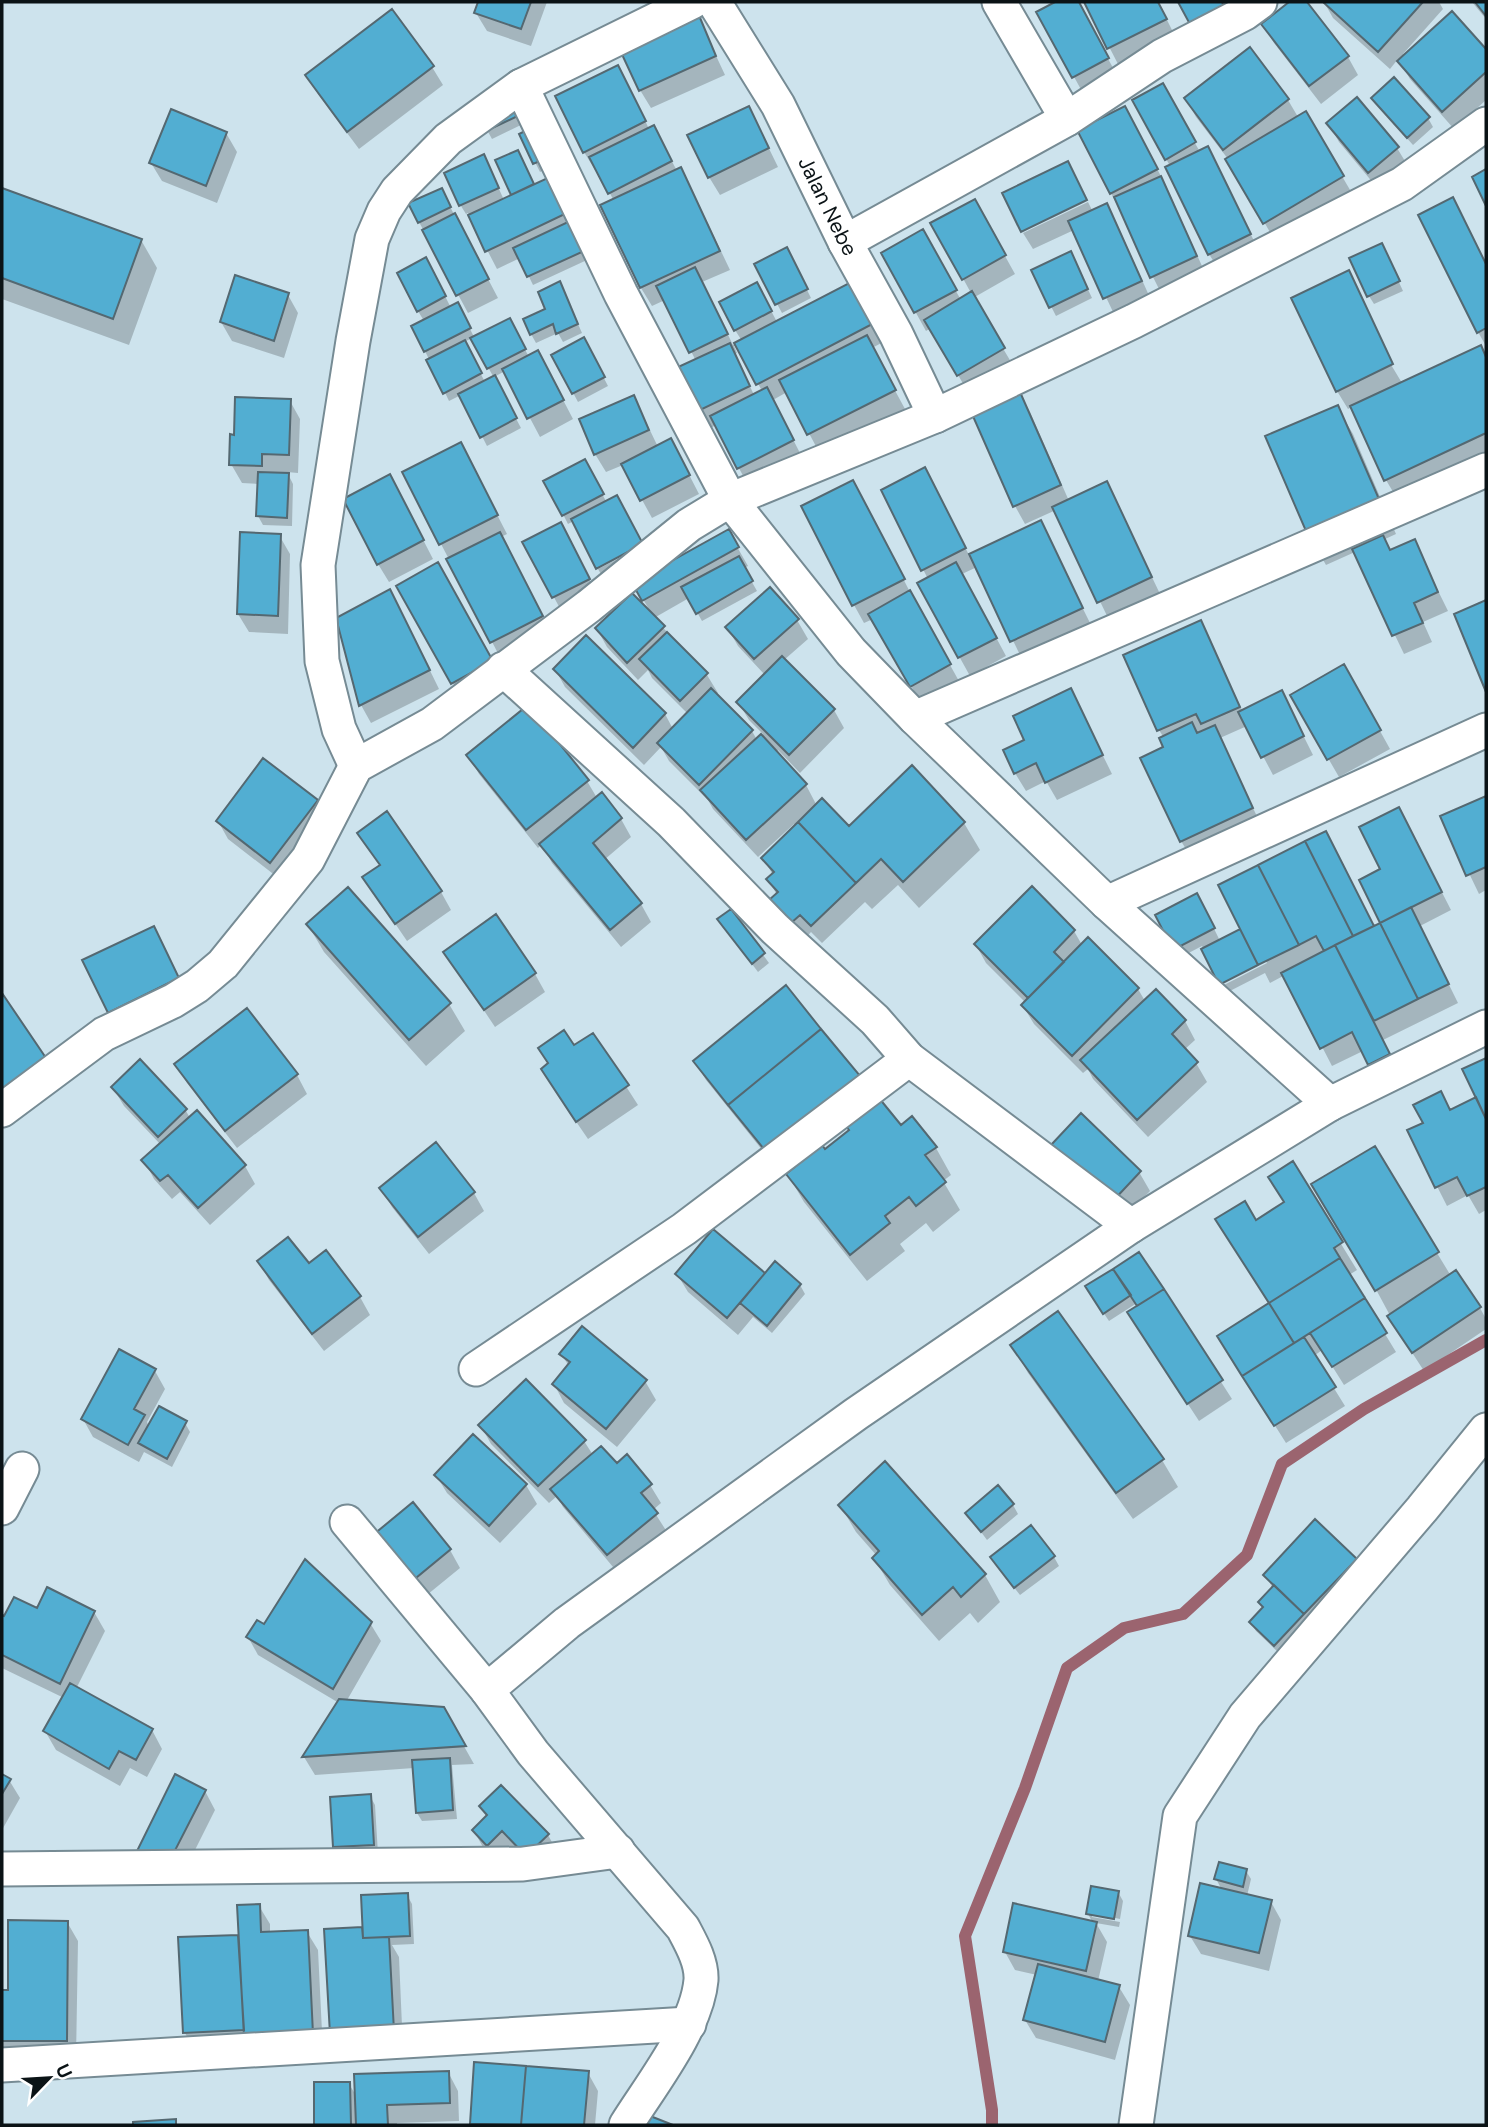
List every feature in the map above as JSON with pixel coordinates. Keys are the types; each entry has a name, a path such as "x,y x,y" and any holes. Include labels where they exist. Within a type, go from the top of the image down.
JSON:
{"street":[{"path":"356,766 339,729 323,661 318,565 372,239 384,211 397,191 448,139 521,86 692,2"},
{"name":"Jalan Nebe","path":"714,2 778,105 845,242 896,334 935,416"},
{"path":"999,2 1067,119"},
{"path":"845,242 1067,119 1162,56 1245,13 1260,2"},
{"path":"521,86 621,294 730,500 851,652 915,718 1108,903 1330,1104"},
{"path":"2,1110 104,1034 173,1002 223,964 308,859 356,766 432,724 589,606 689,525 730,500 935,416 1134,321 1402,184 1486,124"},
{"path":"915,718 1486,470"},
{"path":"503,669 671,822 775,929 875,1020 909,1059 1131,1226"},
{"path":"1108,903 1486,730"},
{"path":"487,1690 567,1623 856,1414 1131,1226 1330,1104 1486,1027"},
{"path":"476,1369 684,1229 909,1059"},
{"path":"1136,2125 1180,1816 1245,1716 1486,1430"},
{"path":"2,1508 22,1469"},
{"path":"347,1522 487,1690 533,1753 683,1928 696,1954 701,1978 689,2024 626,2125"},
{"path":"2,1870 523,1864 618,1851"},
{"path":"2,2066 689,2024"}],"building":[{"path":"478,2 531,2 521,29 474,13"},
{"path":"1055,2 1079,2 1109,58 1072,78 1036,12"},
{"path":"1084,2 1158,2 1167,19 1107,49"},
{"path":"1178,2 1222,2 1226,10 1192,28"},
{"path":"1289,2 1307,2 1349,56 1309,86 1261,24"},
{"path":"1323,2 1423,2 1378,52"},
{"path":"1475,2 1486,2 1486,16"},
{"path":"392,9 434,66 347,132 305,75"},
{"path":"1452,11 1486,49 1486,72 1442,112 1397,61"},
{"path":"698,13 716,56 639,91 619,48"},
{"path":"1250,47 1289,99 1223,150 1184,98"},
{"path":"618,65 646,121 583,153 555,96"},
{"path":"1394,77 1430,117 1407,138 1371,98"},
{"path":"1163,83 1196,142 1165,160 1132,100"},
{"path":"1357,97 1399,147 1368,173 1326,123"},
{"path":"517,104 522,114 486,131"},
{"path":"749,106 769,148 708,178 687,135"},
{"path":"1125,106 1158,169 1110,194 1077,130"},
{"path":"171,109 227,132 206,186 149,163"},
{"path":"1306,111 1344,176 1263,224 1225,159"},
{"path":"654,125 672,161 608,194 589,157"},
{"path":"533,127 547,158 533,164 519,134"},
{"path":"1208,146 1251,234 1208,255 1165,167"},
{"path":"518,150 534,184 511,195 495,160"},
{"path":"484,154 499,188 459,206 444,173"},
{"path":"1068,161 1087,200 1021,232 1002,193"},
{"path":"681,167 720,251 640,288 600,205"},
{"path":"1486,169 1486,206 1472,177"},
{"path":"552,176 569,212 485,252 468,215"},
{"path":"1161,176 1197,256 1150,278 1114,197"},
{"path":"2,188 142,239 113,319 2,278"},
{"path":"442,188 451,207 418,223 408,203"},
{"path":"1453,197 1486,264 1486,328 1477,333 1418,215"},
{"path":"975,199 1006,255 962,280 930,223"},
{"path":"1107,203 1142,281 1103,299 1068,221"},
{"path":"455,213 489,279 456,296 422,230"},
{"path":"570,221 584,251 527,277 513,248"},
{"path":"923,229 957,290 914,313 881,253"},
{"path":"1382,243 1400,281 1367,297 1349,258"},
{"path":"787,247 808,289 775,305 754,264"},
{"path":"1071,251 1088,289 1049,308 1031,270"},
{"path":"426,257 446,296 417,312 397,273"},
{"path":"695,267 728,334 689,353 656,286"},
{"path":"1349,270 1393,364 1336,392 1291,298"},
{"path":"235,275 289,293 274,341 220,322"},
{"path":"857,279 878,321 756,385 734,343"},
{"path":"560,281 578,324 556,334 553,324 530,335 523,319 545,309 538,292"},
{"path":"757,282 772,311 734,331 719,302"},
{"path":"972,291 1005,348 957,376 924,320"},
{"path":"458,302 471,328 424,352 411,326"},
{"path":"510,318 526,349 487,369 470,338"},
{"path":"867,335 896,390 807,435 779,380"},
{"path":"584,337 605,377 572,394 551,355"},
{"path":"465,340 482,373 443,394 426,360"},
{"path":"730,343 750,386 696,412 676,368"},
{"path":"1481,345 1486,357 1486,433 1384,481 1350,406"},
{"path":"538,350 564,400 527,419 502,369"},
{"path":"495,375 517,418 480,438 458,394"},
{"path":"767,387 794,440 737,469 710,416"},
{"path":"1020,392 1061,485 1013,507 972,414"},
{"path":"634,395 649,430 594,455 579,419"},
{"path":"235,397 291,399 289,455 262,454 262,466 229,465 230,434 234,435"},
{"path":"1338,405 1382,506 1309,538 1265,436"},
{"path":"671,438 690,475 640,501 621,464"},
{"path":"461,442 498,515 439,545 402,472"},
{"path":"585,459 604,494 562,516 543,481"},
{"path":"925,467 966,548 921,571 881,490"},
{"path":"258,472 289,473 287,518 256,516"},
{"path":"390,474 424,540 377,565 343,499"},
{"path":"853,480 905,579 852,606 801,506"},
{"path":"1107,481 1152,577 1097,603 1052,507"},
{"path":"617,495 643,544 596,569 571,519"},
{"path":"1041,520 1083,608 1010,642 969,554"},
{"path":"561,522 590,579 552,598 522,542"},
{"path":"729,529 739,547 642,601 632,583"},
{"path":"240,532 281,534 278,616 237,614"},
{"path":"500,532 543,616 490,643 446,559"},
{"path":"1383,535 1390,550 1415,539 1438,592 1414,603 1423,623 1392,636 1352,549"},
{"path":"739,556 753,581 696,614 681,587"},
{"path":"438,562 493,661 451,684 396,586"},
{"path":"956,562 997,638 958,658 917,583"},
{"path":"770,587 799,619 754,659 725,627"},
{"path":"390,589 430,670 359,706 336,618"},
{"path":"910,590 951,664 910,687 868,614"},
{"path":"632,593 665,626 627,663 595,628"},
{"path":"1486,600 1486,692 1454,614"},
{"path":"1201,620 1240,707 1201,724 1196,714 1157,731 1123,655"},
{"path":"667,632 708,673 680,701 639,659"},
{"path":"586,635 666,713 633,748 553,669"},
{"path":"782,656 835,709 789,755 736,702"},
{"path":"1344,664 1381,730 1327,760 1290,695"},
{"path":"711,688 753,730 699,785 657,743"},
{"path":"1071,688 1103,755 1045,783 1036,763 1014,774 1003,750 1024,740 1013,716"},
{"path":"1282,690 1304,736 1261,758 1238,712"},
{"path":"528,705 589,780 526,830 466,755"},
{"path":"1192,722 1197,733 1215,725 1253,808 1180,842 1140,758 1163,747 1159,738"},
{"path":"761,734 807,784 746,840 700,790"},
{"path":"263,758 318,800 270,863 216,821"},
{"path":"912,765 965,822 903,882 881,859 856,883 798,822 822,798 849,826"},
{"path":"602,792 622,818 593,843 642,903 610,930 539,844"},
{"path":"1486,796 1486,867 1466,876 1440,816"},
{"path":"1399,807 1442,892 1380,923 1359,880 1380,869 1359,827"},
{"path":"387,811 442,891 395,924 362,877 380,865 357,833"},
{"path":"798,822 856,883 811,926 800,915 791,923 769,900 778,892 766,879 774,872 761,858"},
{"path":"1326,831 1374,926 1353,936 1305,841"},
{"path":"1305,841 1353,936 1324,951 1316,936 1299,945 1258,865"},
{"path":"1258,865 1299,945 1258,965 1218,885"},
{"path":"1032,886 1075,930 1054,952 1064,962 1028,998 974,944"},
{"path":"348,887 451,1003 409,1040 306,924"},
{"path":"1197,893 1215,928 1173,950 1155,915"},
{"path":"1411,907 1449,984 1418,999 1380,923"},
{"path":"731,909 765,953 752,964 717,919"},
{"path":"496,914 536,973 484,1010 443,952"},
{"path":"1380,923 1418,999 1374,1021 1335,945"},
{"path":"154,926 179,978 108,1013 82,960"},
{"path":"1240,929 1258,965 1219,985 1201,949"},
{"path":"1088,937 1139,988 1072,1056 1021,1005"},
{"path":"1335,945 1390,1054 1368,1065 1352,1032 1320,1049 1281,973"},
{"path":"786,985 821,1029 728,1105 693,1061"},
{"path":"1156,989 1186,1020 1172,1034 1198,1062 1137,1120 1080,1060"},
{"path":"2,993 46,1058 2,1089"},
{"path":"247,1008 298,1074 225,1131 174,1064"},
{"path":"821,1029 861,1077 768,1154 728,1105"},
{"path":"564,1030 574,1045 593,1033 629,1085 576,1122 541,1069 548,1063 538,1048"},
{"path":"1486,1058 1486,1119 1462,1069"},
{"path":"140,1059 187,1109 158,1137 111,1087"},
{"path":"1441,1091 1450,1110 1476,1097 1486,1119 1486,1187 1467,1196 1457,1177 1435,1188 1407,1130 1423,1123 1413,1105"},
{"path":"879,1098 901,1125 912,1116 937,1147 925,1155 946,1182 916,1206 909,1197 885,1216 890,1223 850,1255 786,1174 822,1145 825,1149 849,1130 845,1125"},
{"path":"197,1110 246,1165 198,1208 168,1175 160,1181 141,1160"},
{"path":"1081,1113 1141,1171 1111,1203 1051,1145"},
{"path":"436,1142 475,1192 418,1237 379,1188"},
{"path":"1375,1146 1439,1252 1375,1291 1311,1184"},
{"path":"1293,1161 1343,1242 1334,1248 1340,1258 1269,1303 1215,1219 1245,1201 1256,1220 1284,1202 1268,1177"},
{"path":"713,1229 765,1273 727,1318 675,1274"},
{"path":"288,1237 309,1263 326,1250 361,1296 312,1334 257,1261"},
{"path":"1139,1252 1164,1289 1137,1306 1113,1269"},
{"path":"1340,1258 1365,1298 1294,1343 1269,1303"},
{"path":"775,1261 801,1284 767,1326 740,1303"},
{"path":"1113,1269 1131,1295 1103,1314 1085,1286"},
{"path":"1456,1270 1481,1307 1412,1353 1387,1316"},
{"path":"1164,1289 1223,1380 1187,1404 1127,1312"},
{"path":"1365,1298 1387,1333 1332,1367 1310,1333"},
{"path":"1269,1303 1294,1343 1242,1376 1217,1336"},
{"path":"1058,1311 1164,1459 1116,1493 1010,1345"},
{"path":"582,1326 647,1380 606,1429 552,1384 570,1362 559,1354"},
{"path":"1304,1337 1336,1387 1274,1426 1242,1376"},
{"path":"119,1349 156,1369 134,1409 145,1415 128,1445 81,1419"},
{"path":"526,1379 586,1440 538,1486 478,1425"},
{"path":"159,1406 187,1421 167,1459 138,1443"},
{"path":"473,1434 527,1484 489,1526 434,1475"},
{"path":"601,1446 617,1463 627,1454 652,1484 641,1493 658,1513 607,1555 550,1489"},
{"path":"885,1461 986,1574 961,1597 953,1587 922,1615 872,1558 879,1551 838,1505"},
{"path":"998,1485 1014,1504 981,1532 965,1513"},
{"path":"413,1502 451,1549 411,1582 373,1535"},
{"path":"1315,1519 1357,1559 1304,1614 1263,1575"},
{"path":"1031,1525 1055,1556 1014,1588 990,1557"},
{"path":"305,1559 372,1622 333,1689 246,1637 257,1620 264,1624"},
{"path":"1274,1585 1304,1614 1274,1646 1249,1622 1263,1607 1258,1602"},
{"path":"47,1587 95,1611 60,1684 2,1655 2,1615 4,1616 14,1597 37,1608"},
{"path":"70,1683 153,1729 136,1760 119,1751 109,1769 43,1731"},
{"path":"339,1699 444,1707 466,1746 302,1757"},
{"path":"450,1758 453,1810 416,1813 412,1760"},
{"path":"2,1774 11,1779 2,1794"},
{"path":"175,1774 206,1790 167,1866 137,1851"},
{"path":"501,1785 549,1834 526,1856 502,1831 487,1846 472,1830 487,1815 479,1806"},
{"path":"371,1794 374,1845 333,1847 330,1797"},
{"path":"1219,1862 1247,1869 1243,1887 1214,1879"},
{"path":"1200,1883 1272,1900 1259,1953 1188,1936"},
{"path":"1091,1886 1119,1891 1114,1919 1086,1914"},
{"path":"408,1893 410,1936 363,1938 361,1895"},
{"path":"1013,1903 1097,1922 1086,1971 1003,1952"},
{"path":"260,1904 261,1932 308,1930 313,2034 244,2037 237,1905"},
{"path":"8,1920 68,1921 67,2041 2,2041 2,1990 8,1990"},
{"path":"362,1927 363,1938 389,1937 394,2031 330,2034 324,1929"},
{"path":"238,1935 244,2030 183,2033 178,1937"},
{"path":"1038,1964 1120,1985 1105,2042 1023,2020"},
{"path":"474,2062 526,2066 521,2125 470,2124"},
{"path":"526,2066 589,2071 584,2125 521,2125"},
{"path":"449,2071 450,2103 387,2105 388,2125 356,2125 354,2074"},
{"path":"314,2082 350,2082 351,2125 314,2125"},
{"path":"640,2112 673,2125 634,2125"},
{"path":"176,2119 176,2125 133,2125 133,2122"}],"waterway":[{"path":"992,2125 992,2110 965,1936 1025,1788 1067,1668 1124,1628 1183,1614 1247,1555 1282,1464 1364,1409 1486,1340"}]}
